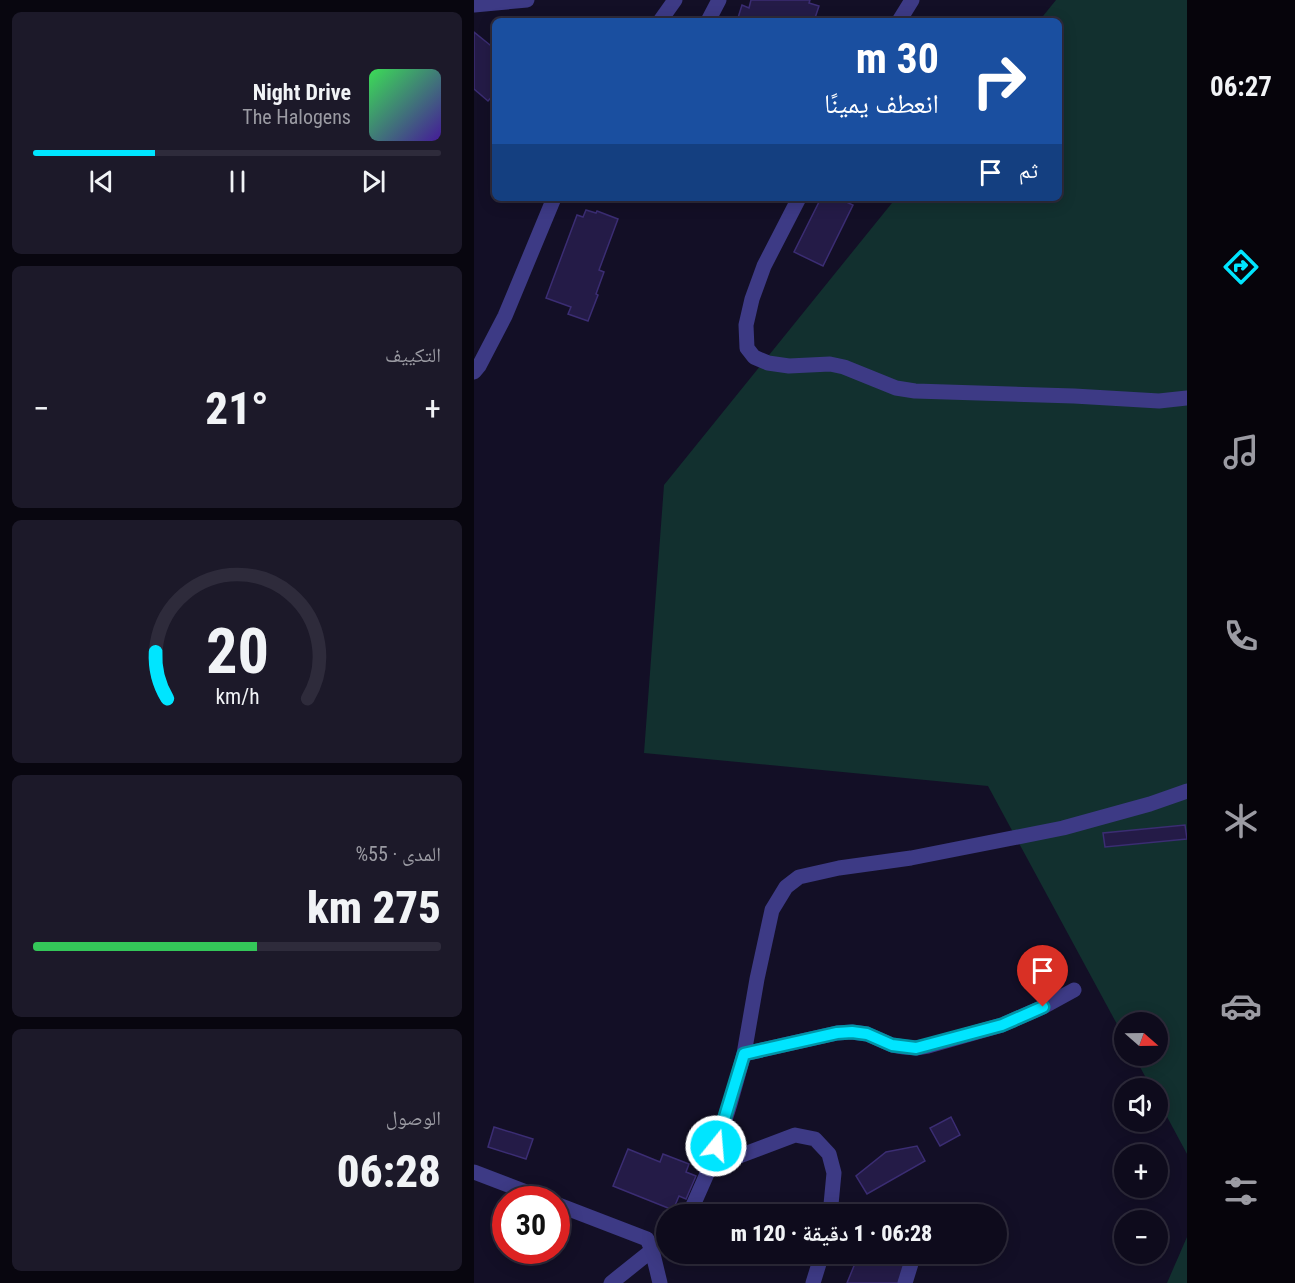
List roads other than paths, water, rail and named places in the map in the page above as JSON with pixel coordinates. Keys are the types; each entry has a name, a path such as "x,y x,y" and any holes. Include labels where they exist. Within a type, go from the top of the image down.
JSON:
{"street":[{"path":"474,5 527,0"},
{"path":"662,18 675,0"},
{"path":"710,18 719,0"},
{"path":"901,18 912,0"},
{"path":"474,372 505,316 553,201"},
{"path":"797,201 764,266 752,299 746,324 747,348 754,357 768,363 789,366 830,364 844,367 896,388 915,391 1159,401 1187,398"},
{"path":"694,1204 710,1167 744,1054 772,910 786,887 799,877 839,868 911,858 1063,828 1150,804 1187,791"},
{"path":"744,1054 837,1033 852,1032 867,1034 892,1045 916,1048 928,1046 1002,1025 1074,990"},
{"path":"710,1167 795,1135 815,1140 829,1154 834,1173 831,1204"},
{"path":"474,1172 510,1186"},
{"path":"570,1209 647,1239 660,1283"},
{"path":"611,1283 656,1247"},
{"path":"813,1283 819,1264"},
{"path":"905,1283 911,1264"}]}
